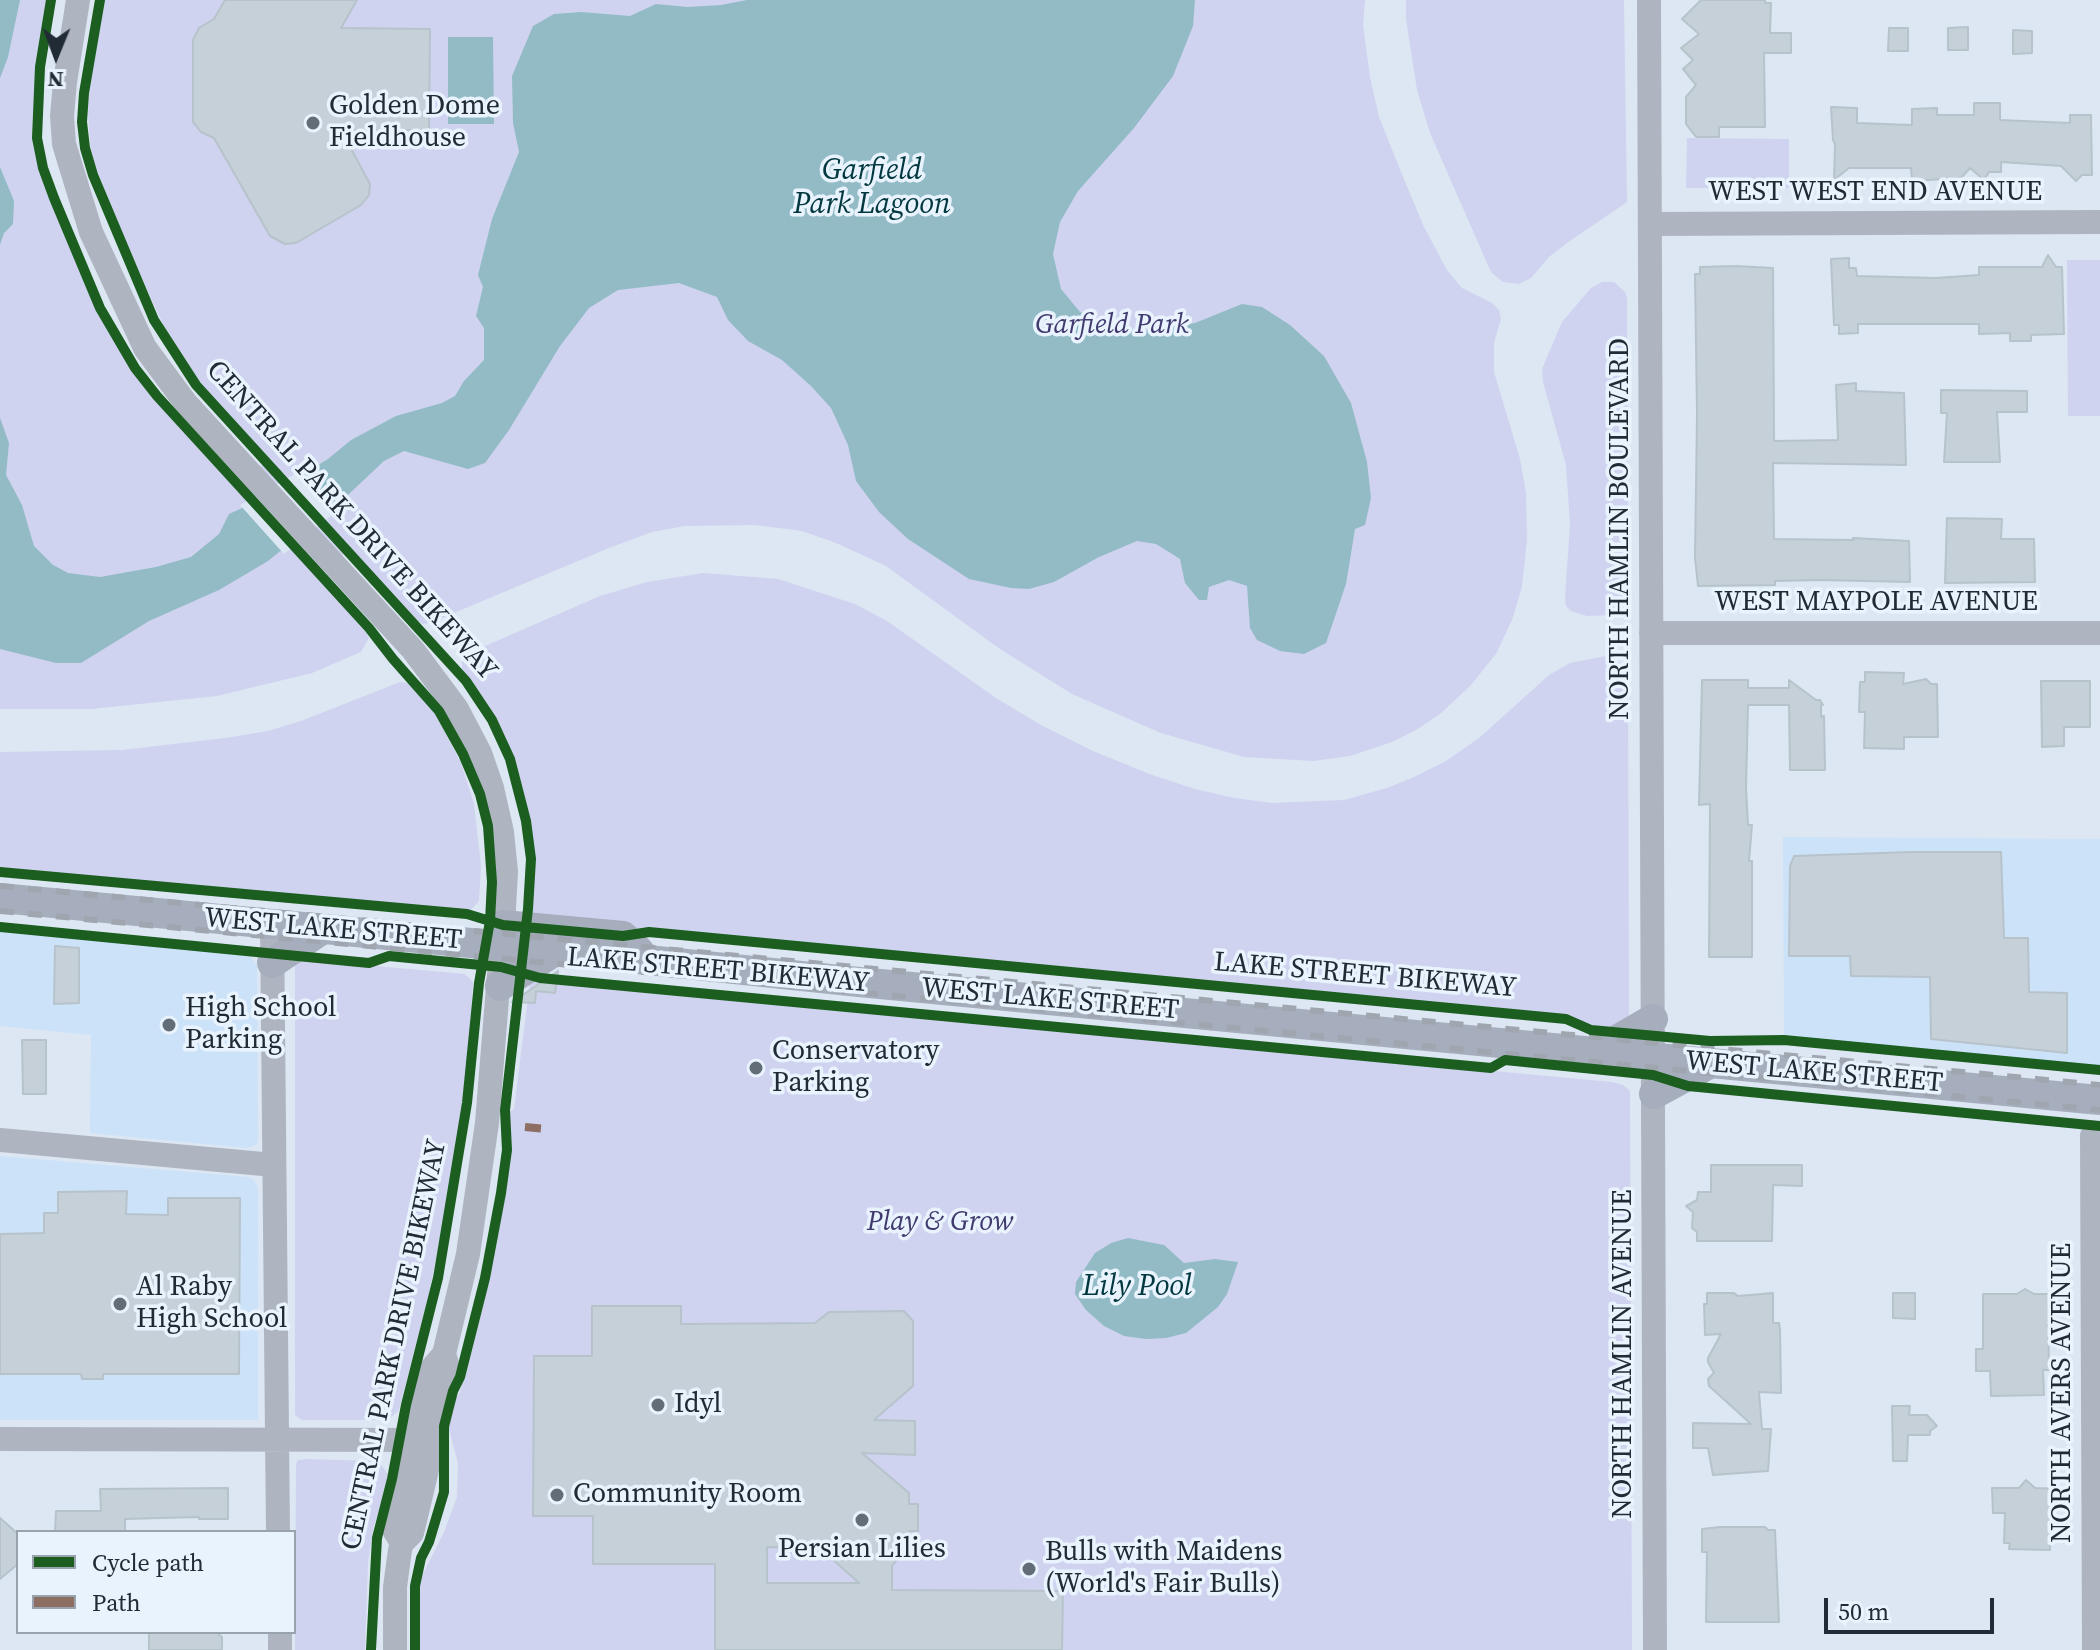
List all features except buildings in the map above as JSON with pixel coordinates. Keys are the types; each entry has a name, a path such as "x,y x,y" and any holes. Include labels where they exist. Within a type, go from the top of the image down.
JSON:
{"main road":[{"name":"WEST LAKE STREET","path":"0,898 1596,1052 1653,1075 1711,1063 2087,1098"},
{"path":"272,963 323,929"},
{"path":"367,933 389,956 623,936 648,960"},
{"path":"1596,1052 1653,1019"},
{"path":"1481,1040 1505,1060 1653,1075"}],"street":[{"path":"78,0 62,116 64,144 91,232 145,348 185,402 413,650 457,709 480,753 502,832 506,872 487,1123 468,1254 444,1354 450,1373 421,1440 412,1533 402,1543 395,1587 395,1650"},
{"name":"NORTH HAMLIN BOULEVARD","path":"1649,0 1653,1075"},
{"name":"WEST WEST END AVENUE","path":"1650,224 2100,222"},
{"name":"WEST MAYPOLE AVENUE","path":"1651,633 2100,633"},
{"path":"272,924 278,1530"},
{"name":"NORTH HAMLIN AVENUE","path":"1653,1075 1655,1650"},
{"name":"NORTH AVERS AVENUE","path":"2087,1098 2096,1130 2094,1650"},
{"path":"0,1140 274,1165"},
{"path":"0,1439 421,1440"}],"shaded area":[{"path":"1783,837 2100,839 2100,1066 1784,1036"},
{"path":"0,930 250,954 257,966 256,1145 247,1148 90,1133 91,1035 0,1026"},
{"name":"Al Raby High School","path":"0,1156 248,1177 254,1180 258,1188 258,1420 0,1420"}],"green space":[{"name":"Garfield Park","path":"0,0 49,0 36,82 36,149 45,180 100,314 135,373 235,487 268,460 193,377 176,352 133,260 91,155 89,83 104,0 1365,0 1363,25 1379,117 1424,227 1447,270 1462,288 1492,303 1499,310 1501,319 1494,343 1494,372 1520,459 1526,493 1527,539 1522,587 1512,620 1496,654 1470,686 1440,714 1416,730 1350,756 1313,761 1244,757 1161,733 1072,694 1000,649 886,566 836,543 802,531 755,525 684,526 652,532 609,548 423,624 416,621 349,549 317,576 365,631 369,638 361,652 312,673 217,696 91,709 0,709"},
{"path":"1406,0 1624,0 1627,202 1567,243 1549,257 1531,278 1519,284 1503,282 1491,272 1430,133 1417,90"},
{"path":"1687,138 1789,139 1789,188 1686,188"},
{"path":"2067,260 2100,260 2100,416 2068,416"},
{"path":"1602,282 1614,282 1625,292 1627,299 1628,602 1612,615 1587,616 1566,606 1570,524 1566,465 1542,369 1562,322 1591,288"},
{"path":"703,573 778,579 855,604 887,621 996,698 1093,751 1195,789 1272,803 1344,800 1414,777 1446,761 1479,738 1549,675 1570,663 1606,656 1616,660 1625,667 1628,679 1629,1017 1617,1028 1592,1027 1574,1017 535,919 532,910 533,846 518,775 506,743 462,670 462,662 469,653 600,596 647,582"},
{"path":"400,682 415,688 435,714 461,763 474,804 481,866 479,901 471,910 0,869 0,752 122,750 268,731"},
{"path":"298,959 465,974 473,982 462,1108 450,1186 429,1294 399,1410 388,1420 302,1420 295,1415 295,965"},
{"name":"Play & Grow","path":"530,981 1623,1085 1630,1091 1632,1650 418,1650 418,1584 444,1532 457,1497 458,1463 448,1426 460,1392 491,1258 510,1142 507,1117 508,1112 514,1109"},
{"path":"298,1460 371,1461 380,1463 387,1473 388,1480 373,1529 368,1562 365,1650 295,1650"}],"water":[{"path":"0,0 20,0 8,57 0,78"},
{"name":"Garfield Park Lagoon","path":"747,0 1195,0 1193,26 1173,76 1134,128 1078,191 1060,222 1053,254 1061,289 1080,312 1116,328 1145,330 1195,323 1242,304 1262,307 1290,325 1324,356 1351,403 1367,462 1371,498 1365,525 1355,529 1346,584 1326,643 1304,654 1280,651 1257,640 1250,628 1247,586 1229,580 1209,587 1207,600 1199,600 1185,583 1180,559 1156,544 1137,541 1099,557 1054,582 1029,589 969,579 908,539 879,512 856,481 848,445 831,408 811,386 782,360 748,341 728,320 717,297 679,283 618,290 589,308 560,346 485,463 468,469 404,451 384,461 335,507 268,561 219,590 149,621 81,663 56,663 0,649 0,418 9,443 6,475 22,505 34,546 53,565 68,573 100,577 191,557 219,534 229,514 260,500 328,459 351,440 396,416 442,403 455,396 464,381 484,360 484,328 476,316 483,287 478,275 492,219 519,152 513,123 512,76 533,26 554,14 581,12 630,16 656,4 688,7"},
{"path":"448,37 493,37 494,124 448,124"},
{"path":"0,167 14,201 13,224 4,233 0,245"},
{"name":"Lily Pool","path":"1128,1238 1164,1245 1184,1263 1215,1259 1238,1262 1227,1294 1218,1307 1186,1333 1146,1339 1124,1336 1104,1326 1086,1310 1075,1294 1076,1282 1095,1253 1111,1243"}],"pier":[{"path":"295,474 332,515 284,554 240,505"}],"railway":[{"path":"0,886 2100,1085"},
{"path":"0,911 2100,1110"}],"marked path":[{"path":"525,1127 547,1129"}],"cycle path":[{"name":"CENTRAL PARK DRIVE BIKEWAY","path":"51,0 40,67 37,138 43,168 54,198 100,308 135,368 157,396 369,628 439,711 463,754 480,794 488,826 492,882 490,921 479,983 467,1103 438,1278 377,1538 371,1650"},
{"name":"CENTRAL PARK DRIVE BIKEWAY","path":"100,0 84,93 82,122 85,148 93,175 154,320 196,385 466,681 492,720 510,759 526,821 531,859 505,1110 507,1150 485,1278 444,1426 444,1492 421,1558 415,1586 415,1650"},
{"name":"LAKE STREET BIKEWAY","path":"0,872 467,914 503,925 623,936 649,932 1566,1019 1591,1030 1710,1041 1784,1040 2100,1070"},
{"name":"LAKE STREET BIKEWAY","path":"0,927 369,963 389,956 501,967 540,978 1491,1068 1505,1060 1653,1075 1688,1086 2100,1126"}],"place":[{"name":"Golden Dome Fieldhouse","path":"313,123"},
{"name":"High School Parking","path":"169,1025"},
{"name":"Conservatory Parking","path":"756,1068"},
{"name":"Al Raby High School","path":"120,1304"},
{"name":"Idyl","path":"658,1405"},
{"name":"Community Room","path":"557,1495"},
{"name":"Persian Lilies","path":"862,1520"},
{"name":"Bulls with Maidens (World's Fair Bulls)","path":"1029,1569"}]}
